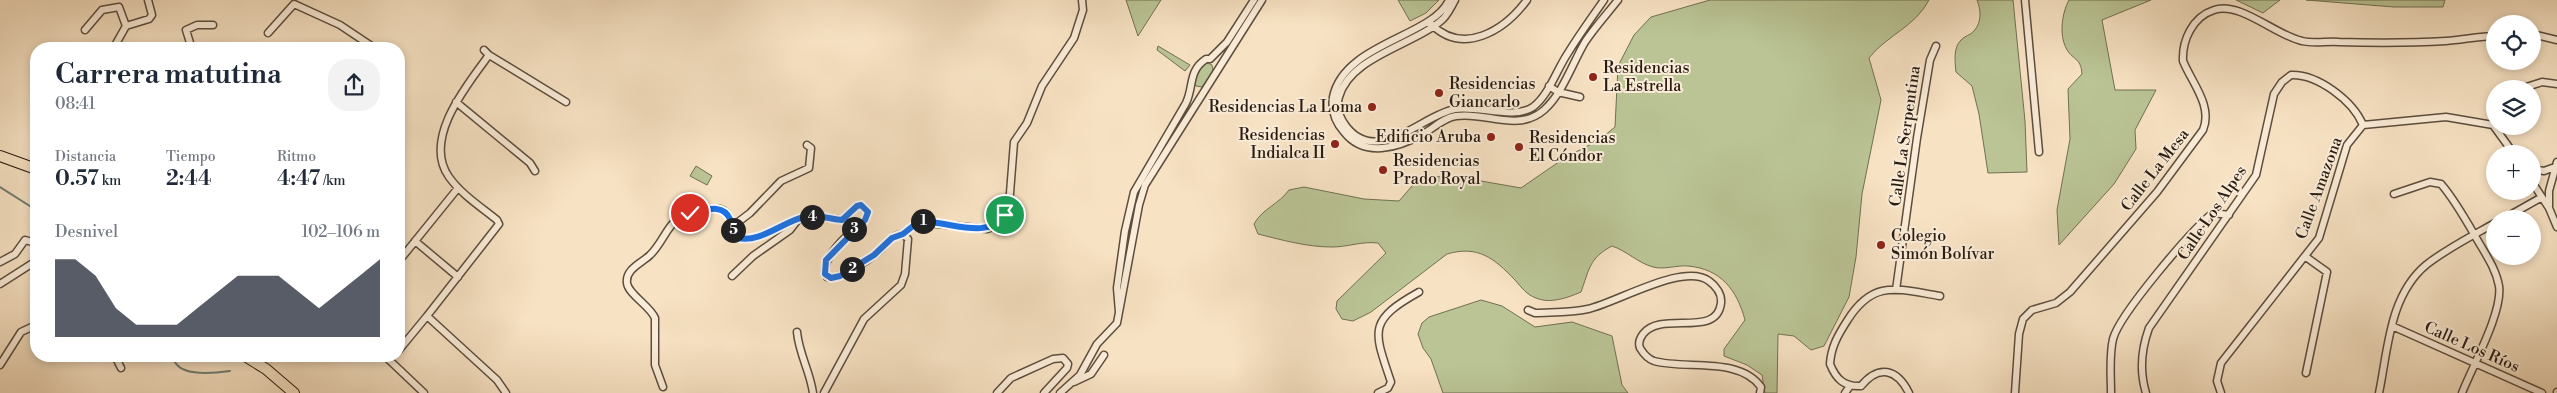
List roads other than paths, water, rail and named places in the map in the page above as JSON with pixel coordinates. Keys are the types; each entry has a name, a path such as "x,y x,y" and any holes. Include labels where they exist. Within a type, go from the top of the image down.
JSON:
{"main road":[{"path":"0,156 30,167"},
{"path":"262,362 294,393"}],"street":[{"path":"117,42 126,26 149,19 152,15 148,0"},
{"path":"663,386 655,365 655,318 652,312 628,288 628,274 651,255 681,216 717,208 727,213 738,238 743,240 754,238 808,216 842,220 857,206 861,205 868,212 865,220 826,260 825,274 831,278 846,273 879,252 892,238 903,234 918,222 987,229 999,224 1009,206 1014,142 1026,123 1042,86 1074,38 1083,10 1082,0"},
{"path":"1120,316 1117,288 1125,231 1134,192 1186,103 1192,84 1191,77 1201,63 1206,59 1210,59 1223,48 1254,0"},
{"path":"1060,393 1074,382 1086,368 1100,341 1114,328 1120,316 1141,195 1152,173 1262,0"},
{"path":"1449,0 1440,14 1431,23 1371,61 1349,80 1339,96 1338,104 1342,121 1350,131 1366,140 1386,140 1411,131 1453,109 1524,111 1536,105 1568,52 1604,0"},
{"path":"1456,0 1444,18 1375,50 1354,66 1337,86 1333,100 1335,119 1347,136 1359,145 1379,148 1394,146 1458,115 1498,120 1526,119 1544,110 1558,92 1586,41 1618,0"},
{"path":"1431,23 1450,38 1464,39 1478,36 1503,25 1527,0"},
{"path":"2025,0 2039,152"},
{"path":"268,33 294,4 340,25 366,42"},
{"path":"85,30 102,10 113,6 119,6 126,26"},
{"name":"Calle La Mesa","path":"2014,391 2020,325 2023,319 2032,310 2056,303 2070,292 2158,192 2203,130 2207,122 2206,109 2183,61 2183,54 2184,40 2204,15 2213,10 2232,9 2286,36 2310,42 2437,42 2486,37"},
{"path":"190,42 186,30 197,25 213,25"},
{"path":"2541,36 2557,40"},
{"name":"Calle La Serpentina","path":"1896,290 1917,138 1930,60 1936,46"},
{"path":"405,343 499,224 497,220 458,188 444,170 440,150 447,122 456,102 487,52 566,102"},
{"path":"1210,59 1217,66 1221,66"},
{"name":"Calle Los Alpes","path":"2146,393 2141,367 2144,342 2149,328 2256,176 2272,100 2278,87 2291,75 2310,78 2327,88 2358,114 2363,125"},
{"path":"2541,82 2557,84"},
{"path":"1192,84 1198,91 1204,91"},
{"path":"1549,86 1558,92 1580,97"},
{"path":"456,102 530,163 535,171"},
{"name":"Calle Amazona","path":"2221,393 2217,381 2220,363 2306,257 2322,228 2347,145 2363,125 2446,117 2486,124"},
{"path":"733,226 750,213 781,181 809,168 812,152 811,148 807,145"},
{"path":"2541,170 2544,171 2556,165"},
{"path":"2549,208 2549,191 2556,165"},
{"path":"2394,194 2430,182 2440,184 2475,236 2494,270 2499,288 2489,333 2462,393"},
{"path":"405,254 458,188"},
{"path":"2519,210 2542,197 2557,227"},
{"path":"2111,393 2113,338 2124,318 2169,259 2202,221 2213,213 2230,215"},
{"path":"732,276 753,256 790,230 798,220"},
{"path":"2379,393 2392,326 2403,294 2427,264 2486,229"},
{"path":"824,393 864,319 901,285 905,274 908,242 908,239 903,234"},
{"path":"0,262 15,254 25,240 30,241"},
{"path":"415,241 458,277"},
{"path":"2306,257 2327,272 2306,373"},
{"path":"0,284 30,265"},
{"path":"1528,310 1535,313 1586,310 1645,290 1669,278 1700,275 1714,284 1718,290 1720,306 1716,313 1711,319 1702,323 1668,323 1650,328 1640,338 1639,345 1642,351 1652,360 1731,369 1755,379 1761,387 1760,393"},
{"path":"1909,393 1899,377 1885,372 1872,375 1861,390 1842,382 1830,364 1833,345 1862,300 1868,295 1896,290 1940,296"},
{"path":"1378,393 1388,388 1391,382 1382,355 1378,329 1380,323 1399,303 1419,292"},
{"path":"427,316 498,380 506,393"},
{"name":"Calle Los Ríos","path":"2392,326 2542,393"},
{"path":"0,365 21,332 30,328"},
{"path":"797,332 798,350 813,384 813,393"},
{"path":"1074,382 1091,374 1104,355"},
{"path":"997,393 1011,378 1053,359 1064,358 1068,364 1067,368 1044,393"},
{"path":"118,362 121,368"},
{"path":"394,362 424,393"},
{"path":"1845,393 1850,386"}],"waterway":[{"path":"0,187 30,206"},
{"path":"175,362 179,367 192,372 217,373 230,371"}],"place":[{"name":"Residencias La Estrella","path":"1593,77"},
{"name":"Residencias Giancarlo","path":"1439,93"},
{"name":"Residencias La Loma","path":"1372,107"},
{"name":"Edificio Aruba","path":"1491,137"},
{"name":"Residencias Indialca II","path":"1335,144"},
{"name":"Residencias El Cóndor","path":"1519,147"},
{"name":"Residencias Prado Royal","path":"1383,170"},
{"name":"Colegio Simón Bolívar","path":"1881,245"}]}
